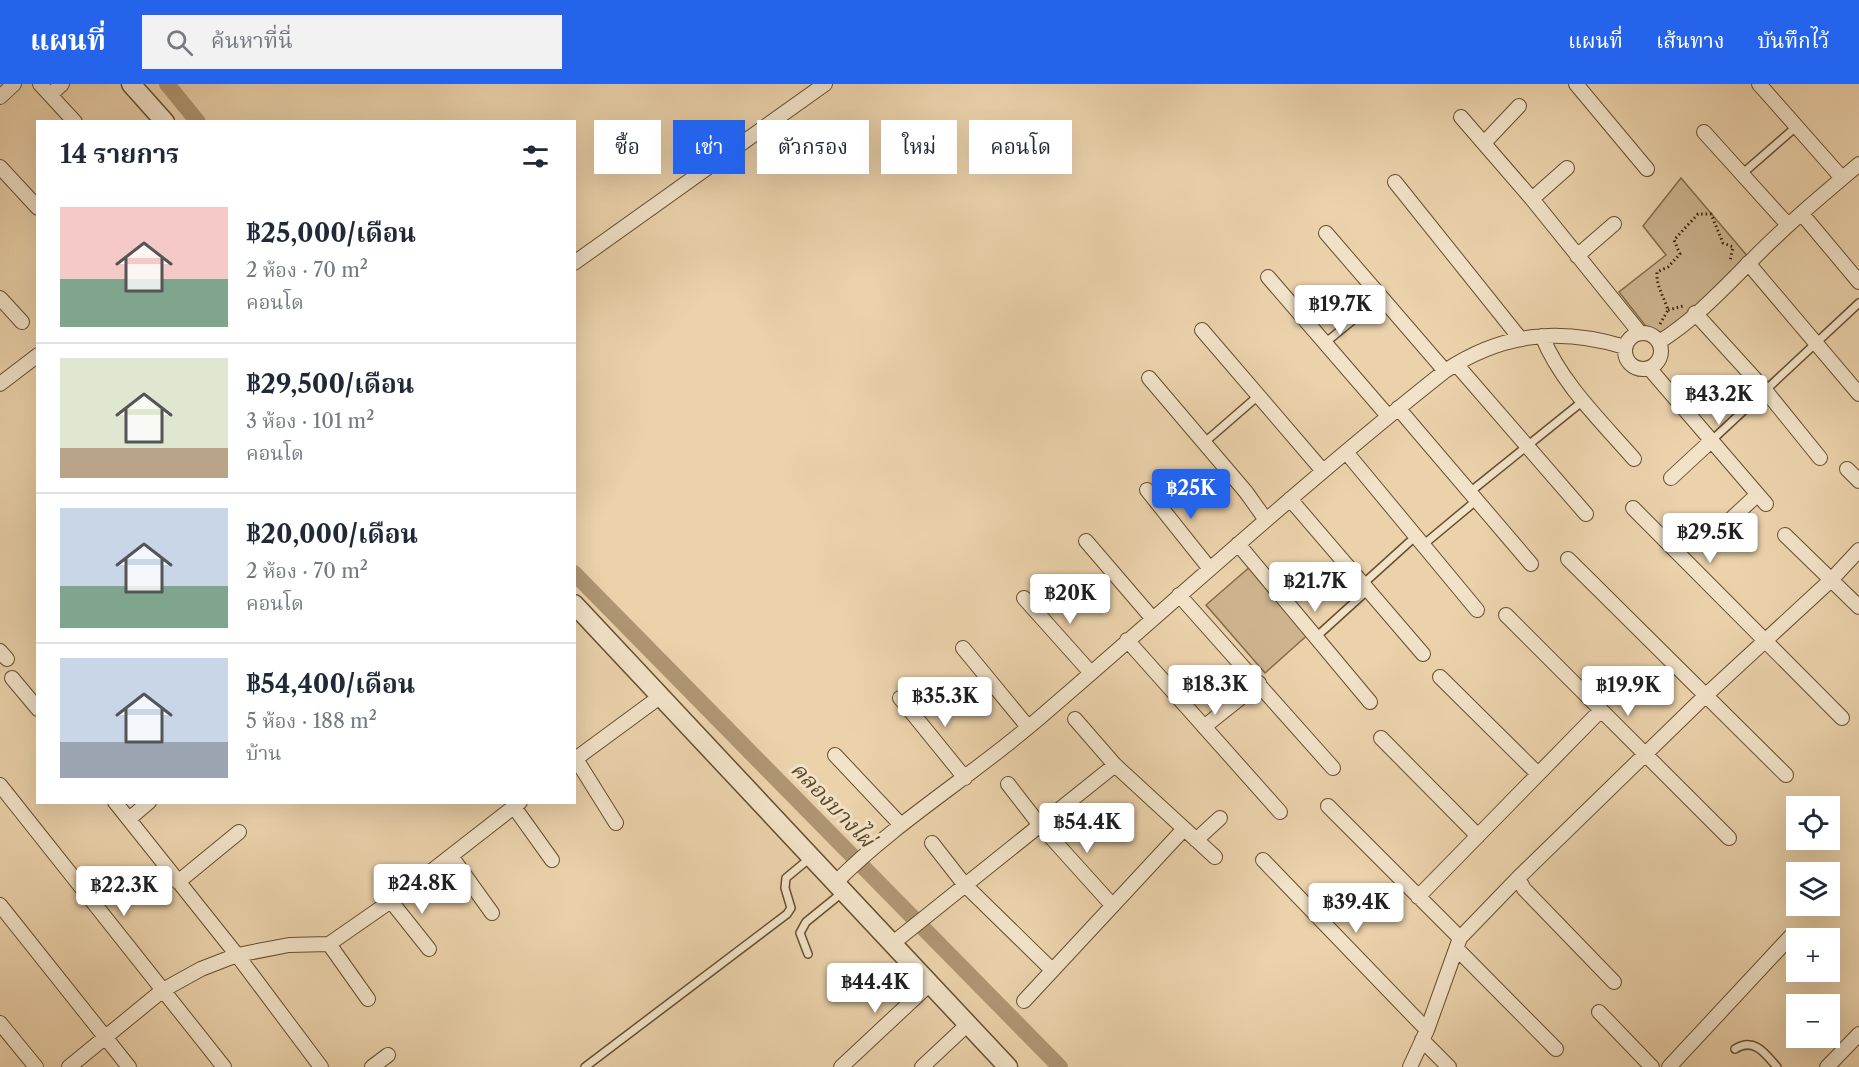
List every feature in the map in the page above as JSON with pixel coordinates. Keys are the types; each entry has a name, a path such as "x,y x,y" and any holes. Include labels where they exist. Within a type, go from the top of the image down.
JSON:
{"street":[{"path":"0,97 14,84"},
{"path":"40,84 73,120"},
{"path":"50,95 62,84"},
{"path":"131,84 163,120"},
{"path":"576,262 825,84"},
{"path":"1576,84 1647,169"},
{"path":"1759,84 1842,178"},
{"path":"1484,143 1519,106"},
{"path":"1461,117 1532,199 1577,256 1651,337 1661,354 1655,365 1641,369 1628,362 1625,346 1633,335 1651,337 1677,331 1726,287 1788,225 1858,167"},
{"path":"1704,132 1788,225"},
{"path":"0,167 36,206"},
{"path":"1532,199 1567,168"},
{"path":"1395,182 1519,337"},
{"path":"1802,214 1859,282"},
{"path":"1577,256 1614,224"},
{"path":"1326,233 1381,297 1525,446 1586,514"},
{"path":"1748,263 1859,394"},
{"path":"1268,278 1325,343 1474,496 1531,564"},
{"path":"0,298 22,322"},
{"path":"1695,313 1765,390 1820,458"},
{"path":"1202,330 1323,471"},
{"path":"1542,336 1549,355 1583,401 1634,459"},
{"path":"842,882 864,855 1028,727 1323,471 1393,412 1468,356 1519,337 1581,337 1625,346"},
{"path":"0,384 36,357"},
{"path":"1649,368 1762,499 1717,532"},
{"path":"1149,378 1266,520"},
{"path":"1671,478 1711,441"},
{"path":"1346,452 1477,610"},
{"path":"1847,469 1859,481"},
{"path":"1147,490 1210,568"},
{"path":"1290,499 1423,654"},
{"path":"1633,507 1764,642 1842,718"},
{"path":"1785,535 1859,607"},
{"path":"1086,541 1153,618"},
{"path":"1238,544 1370,702"},
{"path":"1410,1067 1425,1035 1458,943 1518,878 1704,698 1832,579 1859,550"},
{"path":"1568,559 1704,698 1785,775"},
{"path":"1179,595 1333,768"},
{"path":"1024,598 1091,673"},
{"path":"576,606 812,856 899,937 931,983 1008,1067"},
{"path":"1506,615 1729,838"},
{"path":"1127,640 1280,812"},
{"path":"963,648 1028,727"},
{"path":"1440,677 1538,774"},
{"path":"12,678 35,701"},
{"path":"1204,727 1259,683"},
{"path":"576,759 661,696"},
{"path":"900,698 965,777"},
{"path":"1418,897 1600,711"},
{"path":"1076,718 1115,765 1215,858"},
{"path":"1381,738 1478,836"},
{"path":"836,755 902,825"},
{"path":"576,762 616,823"},
{"path":"899,937 1115,765"},
{"path":"1008,784 1039,824 1112,905"},
{"path":"0,785 224,1067"},
{"path":"117,804 237,955 321,1067"},
{"path":"129,819 147,804"},
{"path":"69,1067 163,990 201,969 237,955 289,945 329,944 517,805 552,860"},
{"path":"1328,806 1418,897 1556,1049"},
{"path":"1196,840 1220,818"},
{"path":"1024,1001 1183,830"},
{"path":"178,882 239,832"},
{"path":"932,843 964,884 1052,970"},
{"path":"451,856 492,913"},
{"path":"1263,860 1425,1035 1449,1067"},
{"path":"1518,878 1524,889 1614,982"},
{"path":"390,900 429,949"},
{"path":"0,905 129,1067"},
{"path":"1669,1067 1786,941"},
{"path":"329,944 368,999"},
{"path":"841,1067 931,983"},
{"path":"1599,1012 1652,1067"},
{"path":"0,1023 36,1067"},
{"path":"922,1067 969,1024"},
{"path":"1827,1067 1859,1034"},
{"path":"372,1067 388,1055"}],"lane":[{"path":"1742,174 1797,126"},
{"path":"1325,343 1381,297"},
{"path":"1711,441 1859,303"},
{"path":"1204,442 1258,396"},
{"path":"1315,638 1366,586 1474,496 1525,446 1583,401"},
{"path":"585,1067 787,914 790,908 785,888 786,878 812,856"},
{"path":"808,954 800,933 806,922 842,882"},
{"path":"1735,1049 1747,1044 1757,1046 1777,1067"}],"path":[{"path":"1651,337 1668,310 1664,295 1656,283 1657,272 1668,267 1680,254 1674,240 1698,214 1711,214 1723,243 1732,247 1730,264"}],"shaded area":[{"path":"1681,178 1755,265 1676,335 1652,334 1619,292 1666,255 1643,226"},
{"path":"1252,565 1311,632 1265,673 1206,605"}],"waterway":[{"name":"คลองบางไผ่","path":"167,84 196,120"},
{"name":"คลองบางไผ่","path":"576,575 1060,1067"}]}
